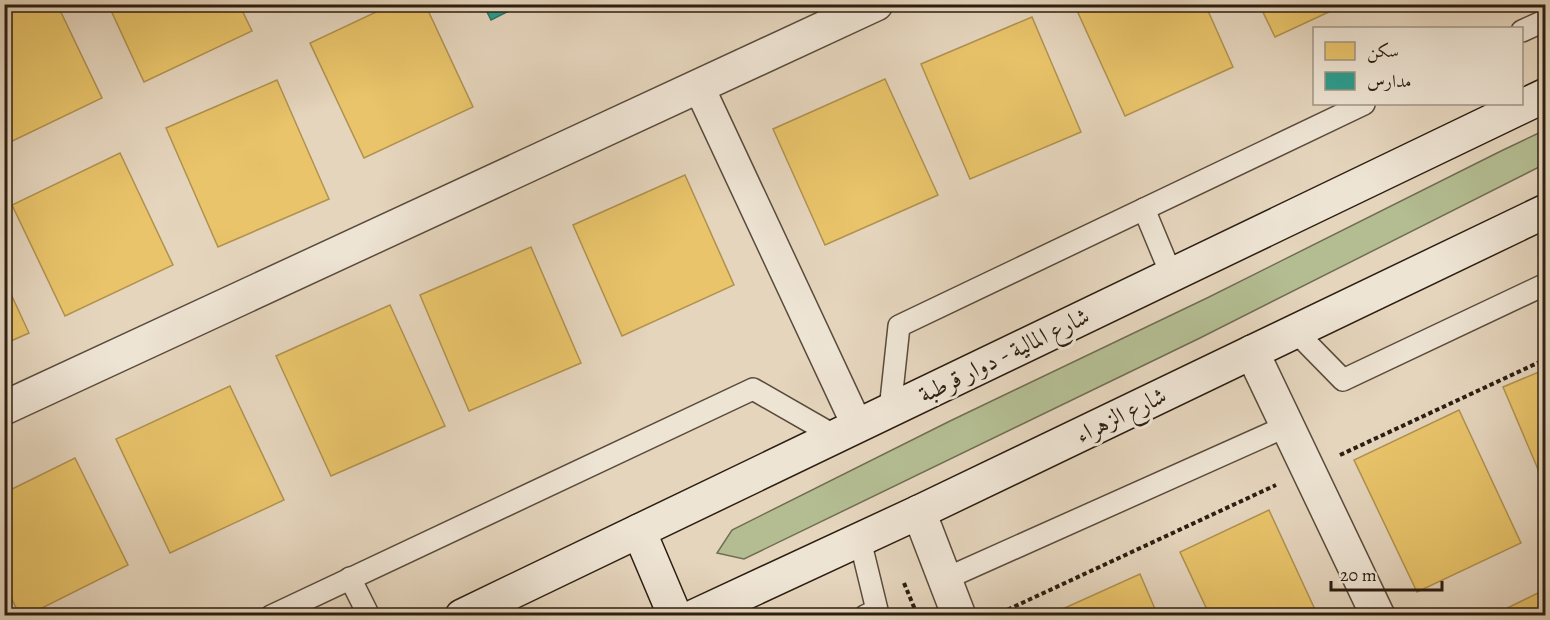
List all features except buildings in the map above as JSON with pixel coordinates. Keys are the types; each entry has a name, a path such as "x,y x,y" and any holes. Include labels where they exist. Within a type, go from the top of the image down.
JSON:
{"main road":[{"path":"4,408 876,4"},
{"name":"شارع المالية - دوار قرطبة","path":"462,615 1545,95"},
{"name":"شارع الزهراء","path":"694,615 919,512 1545,211"},
{"path":"1252,351 1378,615"},
{"path":"919,512 959,615"},
{"path":"639,531 675,615"}],"street":[{"path":"699,87 846,431"}],"lane":[{"path":"1523,30 1545,20"},
{"path":"890,410 898,326 1362,105"},
{"path":"1143,209 1172,274"},
{"path":"1295,331 1343,380 1545,284"},
{"path":"271,615 753,389 846,431"},
{"path":"945,579 1287,426"},
{"path":"860,540 878,610 865,615"},
{"path":"350,578 369,615"}],"path":[{"path":"994,615 1545,359"}],"green space":[{"path":"1545,130 1545,164 1200,338 744,559 717,553 732,530"}]}
